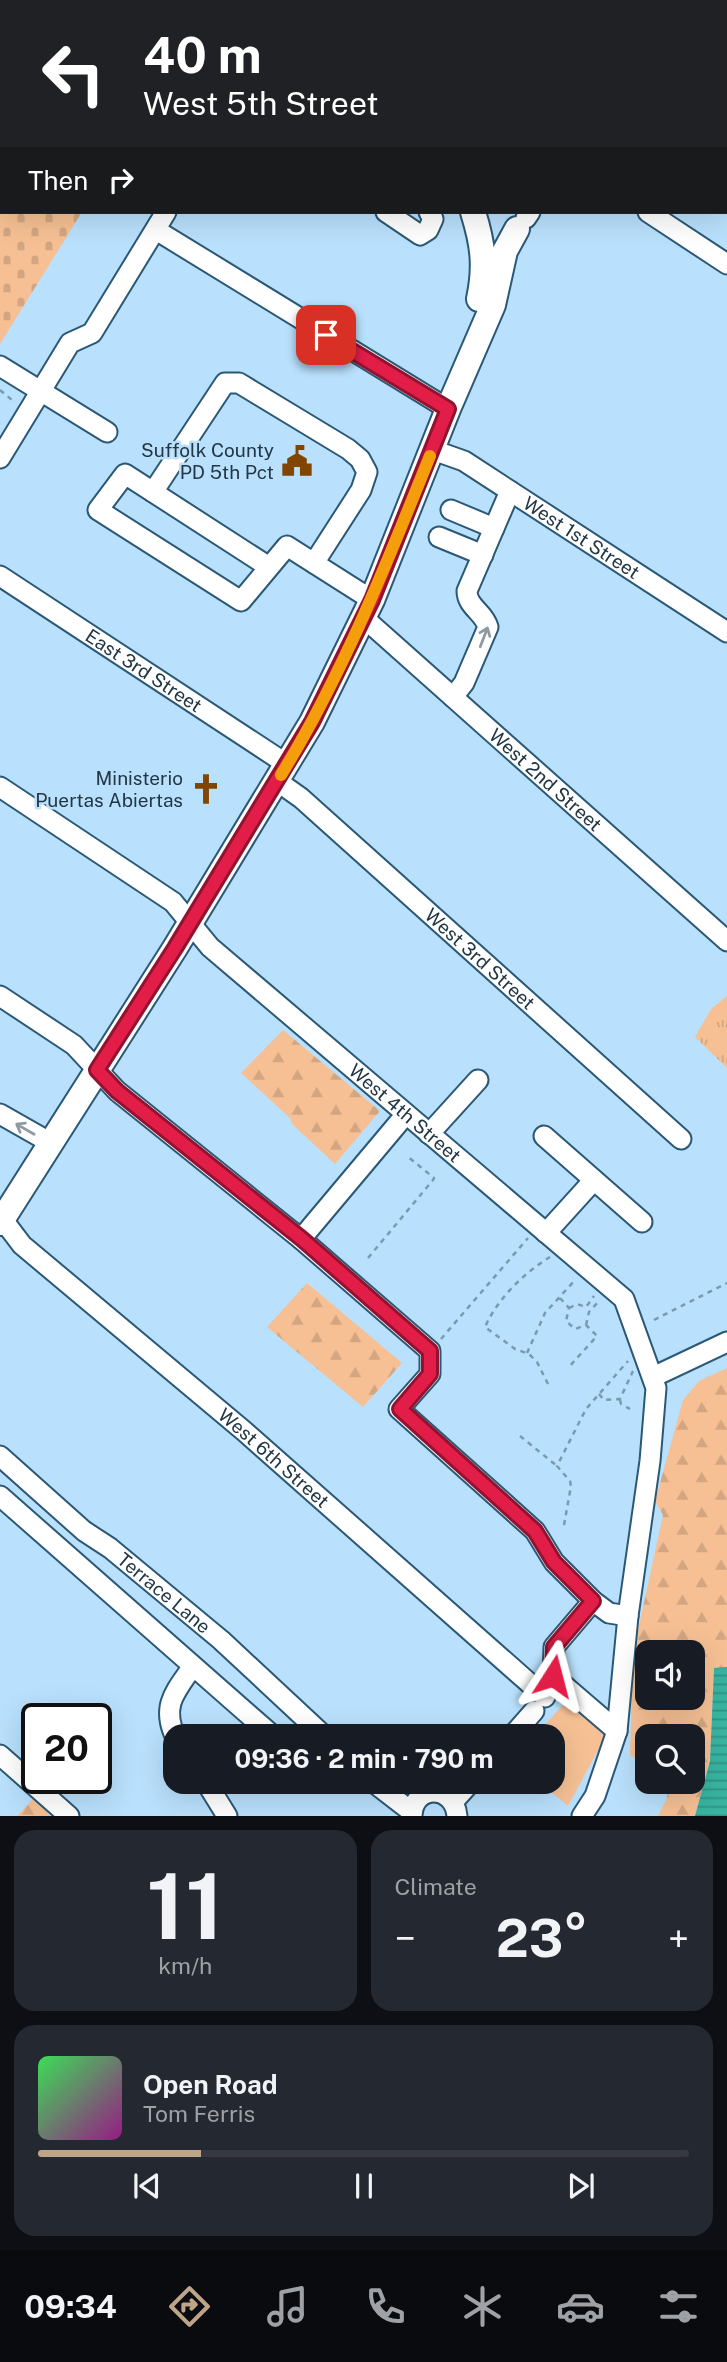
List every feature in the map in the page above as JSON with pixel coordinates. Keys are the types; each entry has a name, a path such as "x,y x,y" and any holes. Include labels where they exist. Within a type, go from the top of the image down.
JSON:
{"main road":[{"path":"476,219 494,234 509,234 525,218"},
{"path":"1,1220 189,923 318,710 368,609 448,409 494,305 505,251 525,218"},
{"path":"476,219 484,269 476,342"}],"street":[{"path":"0,458 71,343 92,333 165,214"},
{"path":"389,214 420,235 428,230 433,219 430,214"},
{"path":"651,214 726,261"},
{"path":"156,230 448,409"},
{"path":"0,366 107,432"},
{"path":"153,492 225,383 239,383 348,449 359,459 367,472 361,490 314,563"},
{"name":"West 1st Street","path":"433,450 464,461 727,632"},
{"path":"125,474 269,567 241,601 98,510 125,474"},
{"path":"453,697 464,684 488,627 486,620 467,597 467,591 510,491"},
{"path":"451,510 494,528"},
{"path":"439,537 483,555"},
{"name":"West 2nd Street","path":"269,567 288,546 314,563 368,609 453,697 727,941"},
{"name":"East 3rd Street","path":"0,576 282,773"},
{"name":"West 3rd Street","path":"282,773 301,798 681,1139"},
{"name":"West 4th Street","path":"0,787 167,898 210,947 429,1134 537,1236 624,1299 653,1377"},
{"path":"0,996 74,1045 117,1091 302,1239 430,1351 430,1374 400,1409 535,1531 554,1562 593,1601 609,1613 628,1616"},
{"path":"429,1134 478,1080"},
{"path":"0,1114 51,1143"},
{"path":"302,1239 406,1114"},
{"path":"544,1136 642,1222"},
{"path":"537,1236 594,1180"},
{"name":"West 6th Street","path":"1,1220 22,1245 244,1431 539,1704 522,1724"},
{"path":"582,1816 595,1796 617,1731 628,1616 650,1461 656,1388 653,1377 727,1342"},
{"name":"Terrace Lane","path":"0,1456 83,1531 110,1548 221,1640 311,1724"},
{"path":"0,1496 259,1724"},
{"path":"593,1601 554,1647 553,1676 617,1731"},
{"path":"170,1724 171,1698 193,1666"},
{"path":"0,1755 69,1816"},
{"path":"388,1794 412,1814 419,1798 432,1792 440,1793 455,1809"},
{"path":"213,1794 227,1816"}],"path":[{"path":"0,390 12,400 13,405"},
{"path":"368,1258 434,1178 407,1156"},
{"path":"437,1344 537,1236"},
{"path":"548,1384 542,1368 527,1353 514,1349 485,1327 490,1315 528,1271 550,1257"},
{"path":"527,1353 540,1321 576,1279"},
{"path":"654,1320 727,1283"},
{"path":"586,1307 594,1295"},
{"path":"559,1298 569,1308"},
{"path":"586,1325 589,1312 600,1300"},
{"path":"586,1325 575,1329 569,1326 565,1315 569,1308 577,1304 586,1307 589,1312"},
{"path":"568,1368 597,1336 586,1325"},
{"path":"557,1466 579,1420 629,1360"},
{"path":"630,1409 621,1404 620,1399 634,1368"},
{"path":"599,1394 604,1400 620,1399"},
{"path":"520,1436 557,1466 570,1481 564,1525"}],"green space":[{"path":"0,214 81,214 0,344"},
{"path":"727,996 727,1068 695,1037 711,1009"},
{"path":"283,1030 380,1111 335,1164 241,1073"},
{"path":"307,1283 402,1363 363,1407 267,1327"},
{"path":"727,1368 727,1667 714,1669 710,1761 705,1779 705,1724 635,1724 635,1758 630,1755 635,1644 635,1710 705,1710 705,1640 636,1640 663,1515 655,1501 683,1400 699,1381"},
{"path":"570,1697 609,1730 568,1806 554,1794 565,1794 565,1724 546,1724"},
{"path":"667,1794 701,1794 695,1816 658,1816"},
{"path":"36,1796 50,1816 17,1816"}],"shaded area":[{"path":"727,1667 727,1816 695,1816 701,1794 705,1794 705,1779 710,1761 714,1668"}],"slow traffic":[{"path":"281,775 312,722 364,618 430,456"}],"place":[{"name":"Suffolk County PD 5th Pct","path":"297,461"},
{"name":"Ministerio Puertas Abiertas","path":"206,789"}],"route":[{"path":"326,335 448,409 372,600 312,722 175,948 97,1070 117,1091 302,1239 430,1351 430,1374 400,1409 535,1531 554,1562 593,1601 554,1647 553,1676"}]}
